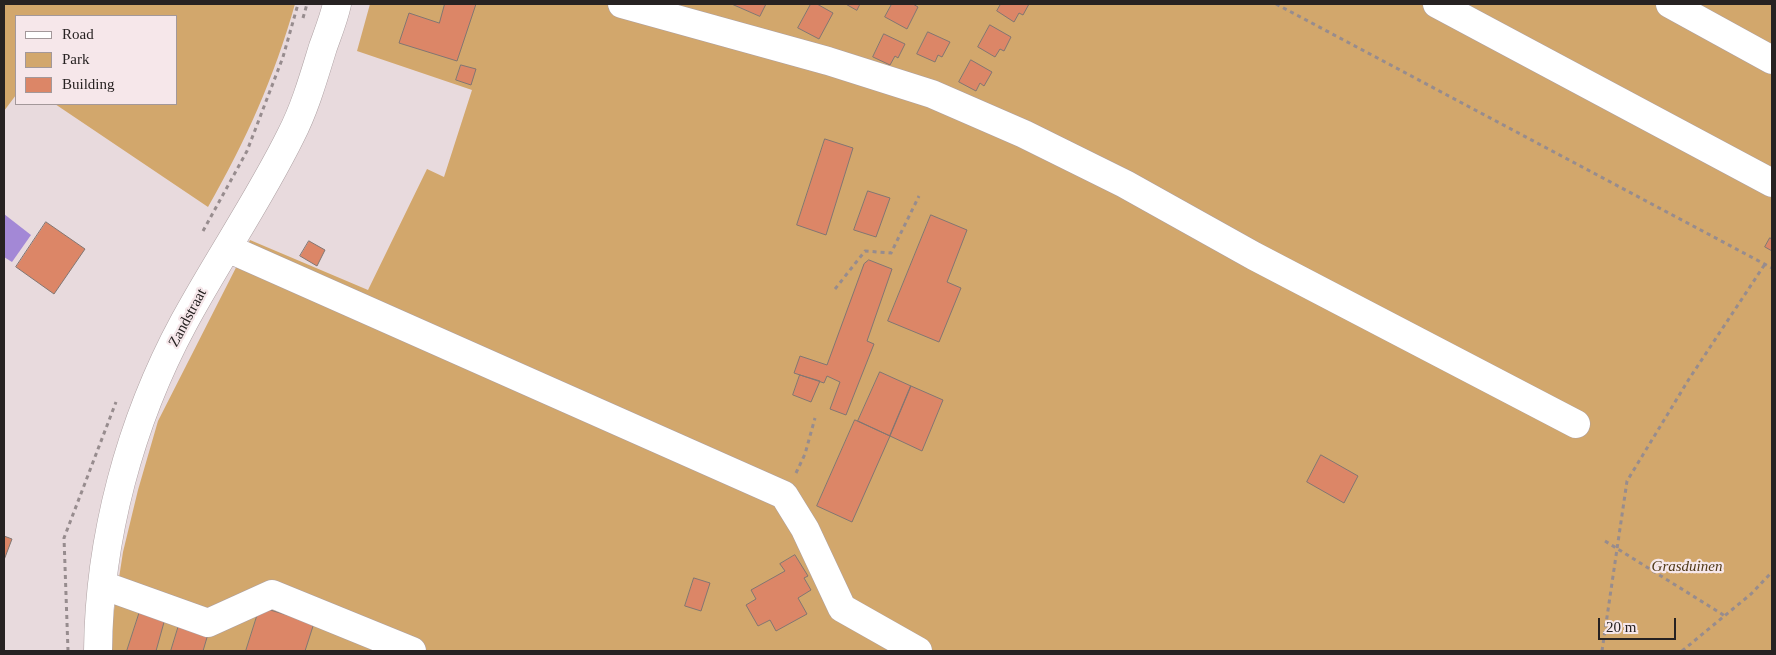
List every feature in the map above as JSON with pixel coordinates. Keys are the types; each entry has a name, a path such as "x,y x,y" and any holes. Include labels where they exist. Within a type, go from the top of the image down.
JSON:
{"street":[{"name":"Zandstraat","path":"98,651 98,609 113,518 132,446 157,380 184,323 292,134 316,72 337,4"},
{"path":"622,4 828,61 932,94 1024,134 1125,184 1254,256 1576,424"},
{"path":"1437,4 1772,183"},
{"path":"1670,4 1772,60"},
{"path":"227,248 784,495 805,529 842,608 886,643 918,651"},
{"path":"102,585 208,623 272,594 412,651"}],"path":[{"path":"1276,4 1772,268"},
{"path":"835,288 865,251 891,253 919,196"},
{"path":"1602,651 1627,481 1689,379 1764,264"},
{"path":"784,495 805,454 815,418"},
{"path":"1605,541 1725,616"},
{"path":"1682,651 1751,594 1772,572"}],"green space":[{"path":"4,4 295,4 278,58 258,108 235,158 208,207 56,105 178,105 178,15 15,15 15,96 4,111"},
{"name":"Grasduinen","path":"370,4 1772,4 1772,651 112,651 113,617 123,552 138,490 158,421 250,240 368,290 427,169 444,177 472,90 357,51"}],"shaded area":[{"path":"4,214 31,235 12,262 4,257"}],"building":[{"path":"445,4 476,4 457,61 399,43 409,13 439,23"},
{"path":"732,4 766,4 760,16"},
{"path":"811,4 817,4 833,13 819,39 798,28"},
{"path":"846,4 860,4 857,10"},
{"path":"892,4 913,4 918,7 907,29 885,17"},
{"path":"1001,4 1029,4 1023,15 1019,13 1014,22 997,11"},
{"path":"990,25 1011,37 1004,51 1000,49 995,57 978,47"},
{"path":"928,32 950,42 942,57 938,55 935,62 917,54"},
{"path":"884,34 905,44 898,58 895,56 890,65 873,57"},
{"path":"971,60 992,72 984,86 980,83 976,91 959,82"},
{"path":"461,65 476,69 471,85 456,80"},
{"path":"825,139 853,148 826,235 797,225"},
{"path":"868,191 890,198 876,237 854,230"},
{"path":"931,215 967,230 947,282 961,288 939,342 888,321"},
{"path":"46,222 85,249 54,294 16,267"},
{"path":"1770,238 1772,239 1772,251 1765,247"},
{"path":"309,241 325,250 317,266 300,256"},
{"path":"869,260 892,269 867,341 874,344 846,415 830,409 840,382 827,376 824,383 794,373 800,356 827,365 864,264"},
{"path":"880,372 911,386 890,436 858,421"},
{"path":"800,375 820,381 811,402 793,395"},
{"path":"911,386 943,400 922,451 890,436"},
{"path":"855,420 890,436 852,522 817,506"},
{"path":"1321,455 1358,476 1344,503 1307,482"},
{"path":"4,536 12,539 4,560"},
{"path":"795,555 808,576 804,578 811,590 798,598 807,614 776,631 770,620 758,626 746,605 756,599 751,590 785,571 780,564"},
{"path":"694,578 710,583 701,611 685,606"},
{"path":"260,607 314,623 305,651 246,651"},
{"path":"141,608 166,615 156,651 127,651"},
{"path":"179,625 208,634 203,651 171,651"}]}
